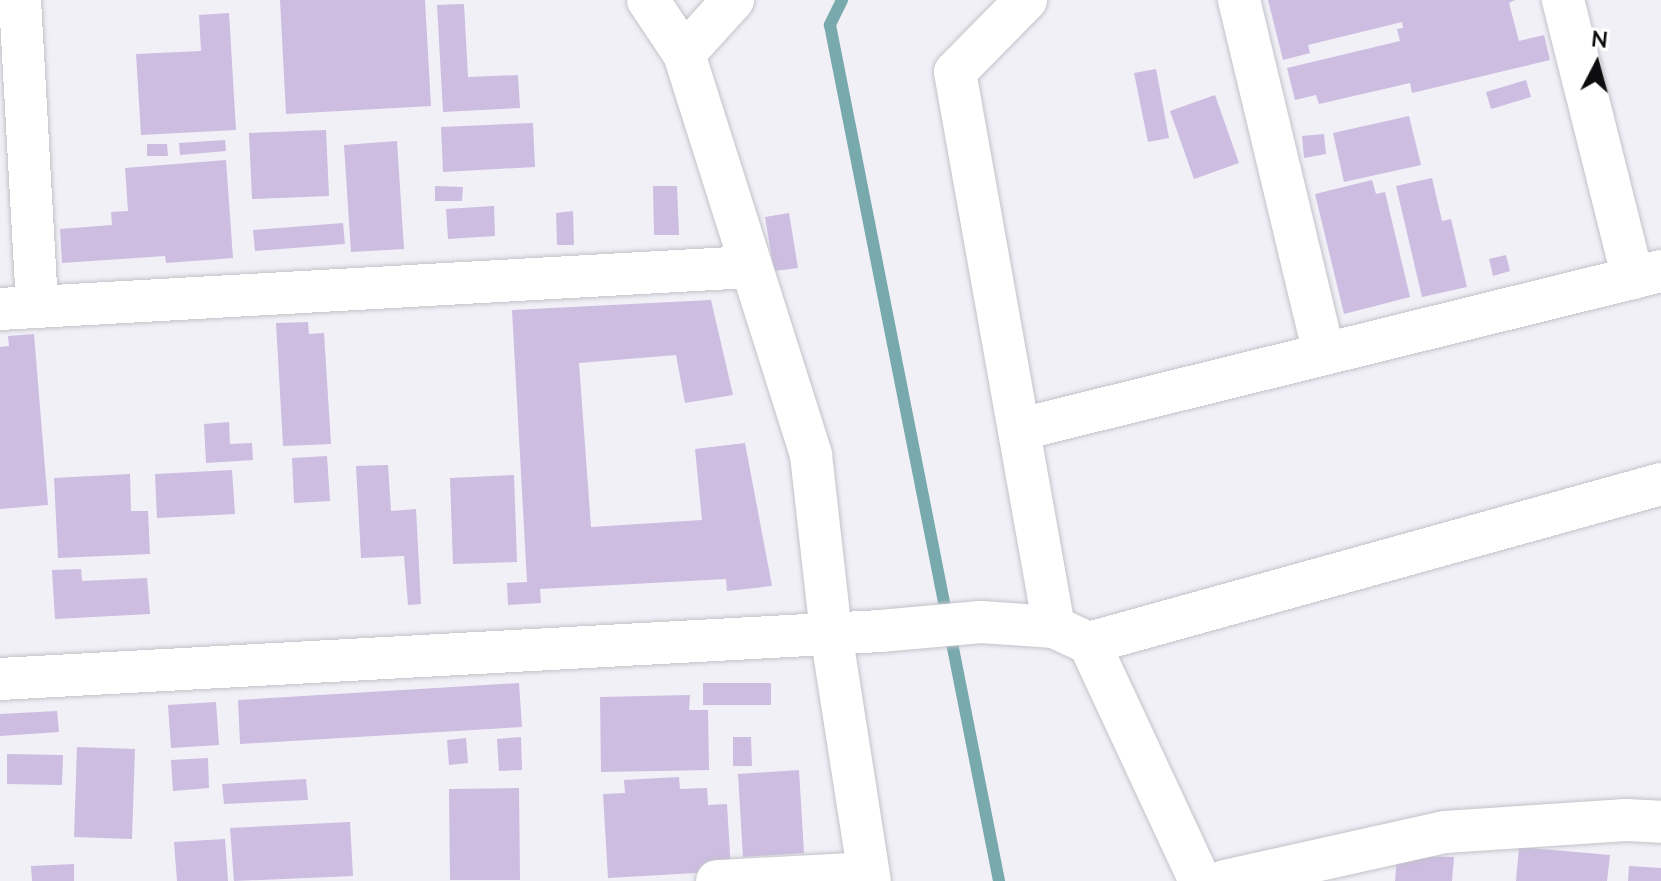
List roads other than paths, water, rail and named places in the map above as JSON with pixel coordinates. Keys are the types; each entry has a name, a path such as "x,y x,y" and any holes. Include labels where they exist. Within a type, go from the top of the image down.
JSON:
{"street":[{"path":"20,0 18,308 750,267"},
{"path":"648,0 684,54 811,455 831,633 869,877 717,881"},
{"path":"684,54 733,0"},
{"path":"1026,0 955,72 1021,429 1072,635 1200,881"},
{"path":"1239,0 1324,354"},
{"path":"1021,429 1647,274 1563,0"},
{"path":"0,679 880,631 981,622 1072,635 1661,484"},
{"path":"1225,881 1445,832 1626,820 1661,822"}],"waterway":[{"path":"842,0 830,25 999,881"}]}
